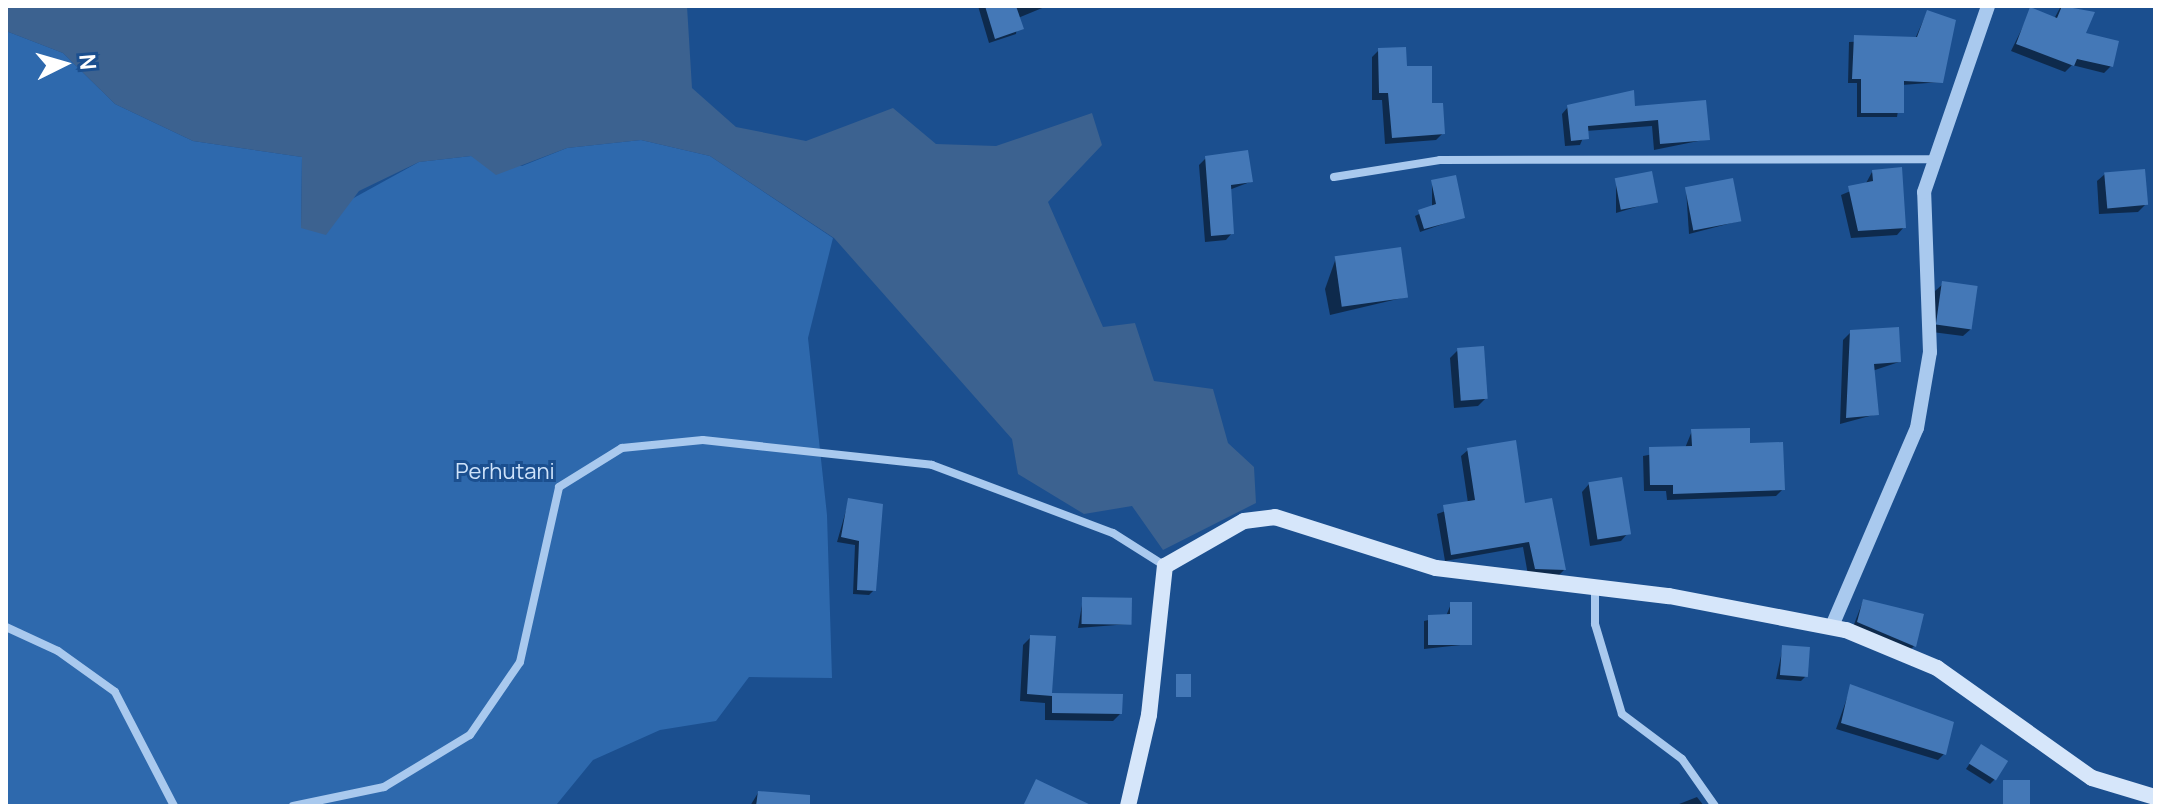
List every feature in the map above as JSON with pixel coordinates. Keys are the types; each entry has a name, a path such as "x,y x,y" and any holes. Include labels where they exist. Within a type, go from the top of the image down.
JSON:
{"main road":[{"path":"1128,806 1149,715 1165,566 1244,521 1275,517 1436,568 1595,587 1832,626 1910,652 2092,778 2155,797"}],"street":[{"path":"1832,626 1882,515 1926,390 1921,220 1934,159 1988,6"},
{"path":"1334,177 1440,160 1934,159"},
{"path":"293,806 384,787 470,735 520,662 559,487 622,448 703,440 932,465 1113,533 1165,566"},
{"path":"1595,587 1595,624 1622,714 1682,759 1715,806"},
{"path":"6,627 58,651 115,692 174,806"}],"green space":[{"name":"Perhutani","path":"6,31 63,53 115,104 193,141 302,157 301,227 419,162 471,156 522,166 567,148 641,140 710,156 833,238 808,338 827,515 832,678 749,677 716,721 660,730 593,760 557,804 577,806 6,806"}],"shaded area":[{"path":"6,6 687,6 692,88 736,127 806,141 893,108 936,144 996,146 1092,113 1102,145 1048,202 1103,327 1135,323 1154,381 1213,389 1228,443 1254,467 1256,503 1163,550 1132,506 1084,514 1018,474 1012,439 834,238 710,156 641,140 567,148 496,175 471,156 419,162 359,191 326,235 301,228 302,157 193,141 115,104 63,53 6,31"}],"building":[{"path":"985,6 1016,6 1024,29 995,39"},
{"path":"2062,6 2095,12 2086,33 2119,41 2113,67 2077,59 2074,66 2016,44 2030,7 2057,18"},
{"path":"1927,10 1956,20 1943,83 1904,81 1904,113 1861,113 1861,79 1852,79 1854,35 1917,37"},
{"path":"1406,47 1407,66 1432,66 1432,103 1443,103 1445,134 1392,138 1388,93 1379,93 1378,48"},
{"path":"1634,90 1635,106 1706,100 1710,140 1660,144 1658,120 1588,126 1589,139 1571,141 1567,105"},
{"path":"1248,150 1253,182 1231,185 1234,234 1211,236 1205,156"},
{"path":"1902,167 1906,228 1858,231 1848,186 1873,181 1872,170"},
{"path":"2145,169 2148,205 2107,208 2104,173"},
{"path":"1652,171 1658,202 1621,210 1615,178"},
{"path":"1456,175 1465,218 1424,229 1418,210 1436,204 1431,180"},
{"path":"1733,178 1741,221 1693,231 1685,187"},
{"path":"1401,247 1408,298 1342,307 1335,256"},
{"path":"1942,281 1978,286 1972,330 1936,325"},
{"path":"1899,327 1901,362 1874,364 1879,415 1846,418 1850,330"},
{"path":"1484,346 1488,399 1461,401 1457,348"},
{"path":"1750,428 1750,443 1783,442 1785,490 1673,494 1673,485 1650,485 1649,447 1692,446 1691,429"},
{"path":"1516,440 1525,503 1552,498 1566,570 1535,569 1529,542 1451,555 1443,505 1475,500 1467,448"},
{"path":"1622,477 1631,534 1597,540 1588,482"},
{"path":"848,498 883,504 876,591 857,590 859,541 841,537"},
{"path":"1082,597 1132,598 1132,625 1082,624"},
{"path":"1863,599 1924,614 1916,647 1857,622"},
{"path":"1450,602 1472,602 1472,645 1428,645 1428,615 1450,614"},
{"path":"1030,635 1056,636 1052,693 1123,694 1122,714 1052,713 1052,696 1027,694"},
{"path":"1782,645 1810,647 1808,677 1780,675"},
{"path":"1176,674 1191,674 1191,697 1176,697"},
{"path":"1850,684 1954,722 1946,755 1841,723"},
{"path":"1981,744 2008,761 1996,780 1969,764"},
{"path":"1036,779 1059,790 1093,806 1023,806"},
{"path":"2003,780 2030,780 2030,804 2003,804"},
{"path":"758,791 810,795 810,806 756,806"}]}
